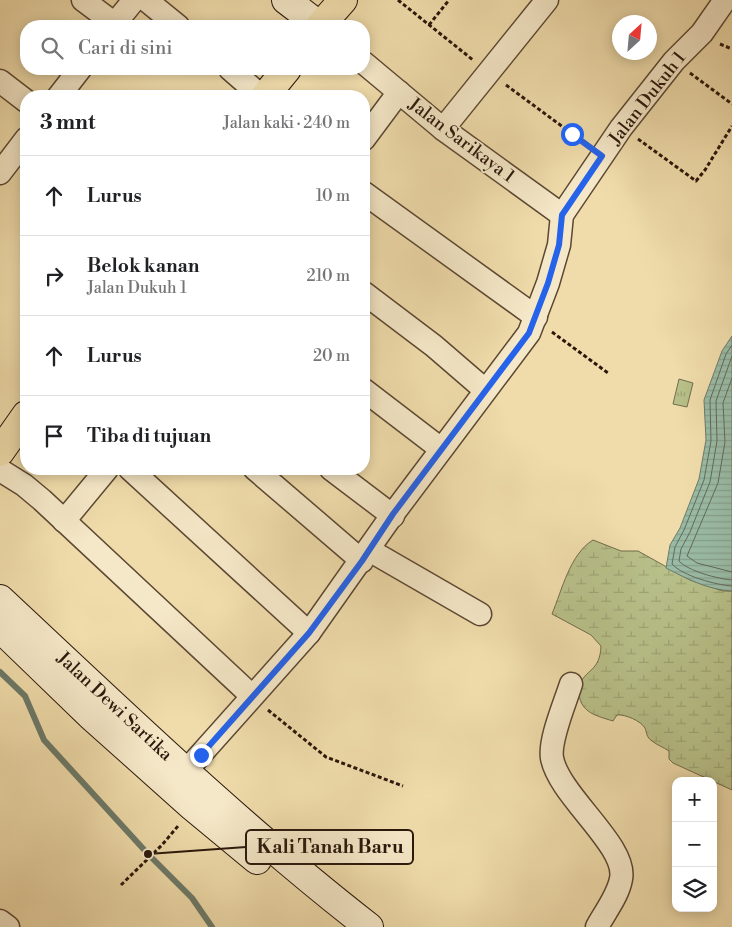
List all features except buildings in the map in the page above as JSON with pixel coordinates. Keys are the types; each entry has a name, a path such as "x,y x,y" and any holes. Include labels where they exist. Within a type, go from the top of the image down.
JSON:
{"highway":[{"path":"321,20 343,0"},
{"path":"268,90 281,75"},
{"path":"0,452 20,424"}],"main road":[{"path":"286,0 312,20"},
{"name":"Jalan Dewi Sartika","path":"0,599 185,772 268,845 369,927"},
{"name":"Jalan Dewi Sartika","path":"0,628 90,715 193,807 340,927"}],"street":[{"path":"83,0 108,20"},
{"path":"118,20 134,0"},
{"path":"146,0 171,20"},
{"path":"443,129 547,0"},
{"name":"Jalan Dukuh 1","path":"185,772 309,633 441,449 529,333 559,245 562,215 622,128 674,61 702,33 725,0"},
{"name":"Jalan Sarikaya 1","path":"370,68 443,129 562,215"},
{"path":"64,90 76,75"},
{"path":"237,75 256,90"},
{"path":"0,80 20,96"},
{"path":"370,131 399,92"},
{"path":"0,173 20,147"},
{"path":"370,197 536,317"},
{"path":"370,298 434,346 485,390"},
{"path":"370,395 441,449"},
{"path":"0,470 24,485 252,696"},
{"path":"64,521 102,475"},
{"path":"137,475 309,633"},
{"path":"263,475 365,555 480,614"},
{"path":"339,475 392,516"},
{"path":"571,684 553,739 552,758 562,781 617,855 622,871 619,886 597,927"},
{"path":"0,921 8,927"}],"path":[{"path":"398,0 539,111 602,156"},
{"path":"429,25 449,0"},
{"path":"674,61 732,104"},
{"path":"622,128 696,181 705,170 732,126"},
{"path":"536,317 573,348 608,373"},
{"path":"252,696 326,757 402,786"},
{"path":"121,884 162,845"}],"green space":[{"path":"679,379 693,383 687,407 673,404"},
{"path":"593,540 621,551 638,551 690,580 723,591 732,591 732,790 717,783 717,777 704,777 673,763 669,759 669,751 650,739 643,725 632,718 617,715 613,721 591,713 583,706 578,689 582,680 598,661 601,646 591,635 552,614 573,563 585,546"}],"water":[{"path":"732,336 732,591 707,586 666,568 670,545 680,528 699,479 706,440 704,400 722,351"}],"waterway":[{"path":"0,672 25,696 44,740 148,854 192,898 212,927"}],"place":[{"name":"Kali Tanah Baru","path":"148,854"}],"route":[{"path":"201,755 309,633 362,561 393,514 529,333 548,283 559,245 562,215 602,156 572,134"}]}
